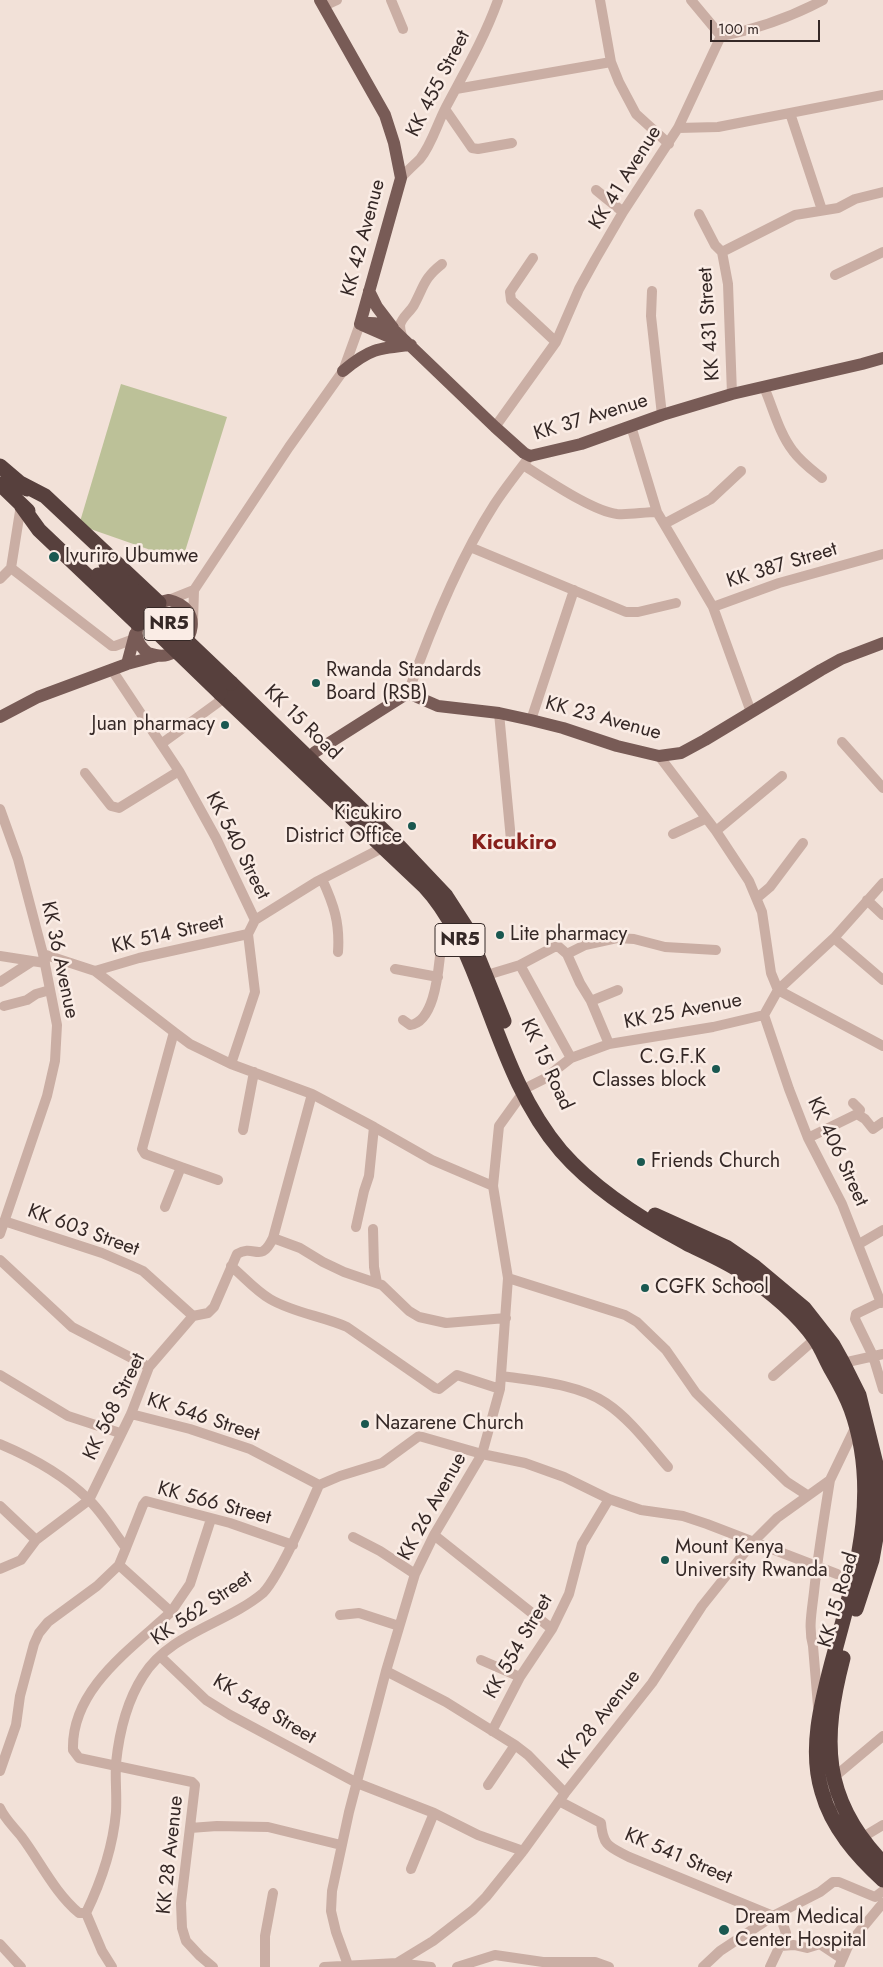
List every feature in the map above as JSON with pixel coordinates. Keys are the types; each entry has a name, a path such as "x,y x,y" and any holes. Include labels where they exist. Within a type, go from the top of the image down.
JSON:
{"highway":[{"name":"KK 15 Road","path":"0,466 20,484 224,692 332,789 405,851 446,896 466,927 487,975 514,1049 526,1090 568,1147 601,1179 649,1212 726,1247 755,1267 804,1308 829,1339 856,1426 862,1458 864,1521 852,1587 825,1690 816,1756 822,1794 883,1880"},
{"name":"KK 15 Road","path":"0,484 21,505 102,569"},
{"path":"20,484 45,496 164,602"},
{"path":"21,505 39,530 136,632"},
{"path":"192,629 328,764 332,789"},
{"path":"164,654 224,692"},
{"name":"KK 15 Road","path":"332,789 384,848 435,899 464,946 544,1130 562,1152 588,1178 622,1204 646,1220 739,1270 771,1294 798,1319 860,1394 876,1464 877,1532 872,1560 858,1602 833,1703 829,1731 830,1756 833,1778 847,1814 854,1841 883,1863"}],"main road":[{"name":"KK 42 Avenue","path":"322,3 385,115 394,143 401,178 360,324"},
{"path":"343,371 369,352 403,338 376,306 369,291"},
{"name":"KK 42 Avenue","path":"360,324 379,323 403,338 524,453 527,460"},
{"name":"KK 42 Avenue","path":"360,324 379,334 403,338"},
{"name":"KK 37 Avenue","path":"527,460 732,394 883,358"},
{"path":"0,717 38,697 127,664 164,654 181,646 192,629 191,614 186,608 175,602 164,602 142,617 127,664"},
{"path":"136,632 142,649 148,654 164,654"},
{"name":"KK 23 Avenue","path":"408,693 438,706 499,713 532,720 617,746 659,756 681,753 841,659 883,643"},
{"path":"315,752 408,693"}],"street":[{"path":"322,3 337,0"},
{"path":"391,0 403,28"},
{"name":"KK 455 Street","path":"401,178 421,158 488,26 498,0"},
{"path":"600,0 611,62 636,114 669,144"},
{"path":"691,0 721,36 751,30 823,0"},
{"name":"KK 41 Avenue","path":"495,427 556,342 579,289 623,212 678,128 721,36"},
{"path":"456,89 611,62"},
{"path":"678,128 718,127 883,95"},
{"path":"445,108 472,148 478,149 512,143"},
{"path":"790,113 822,210"},
{"path":"596,190 623,212"},
{"name":"KK 431 Street","path":"722,252 796,215 838,208 855,200 883,192"},
{"name":"KK 431 Street","path":"699,214 715,245 722,252 728,284 732,394"},
{"path":"835,274 883,252"},
{"path":"533,258 510,292 511,300 556,342"},
{"path":"403,338 400,327 403,319 413,306 430,273 442,264"},
{"path":"652,292 651,316 662,415"},
{"path":"192,629 194,590 272,472 343,371 360,324"},
{"path":"764,387 784,436 793,451 806,466 822,478"},
{"path":"631,426 656,512 713,607"},
{"path":"527,460 574,496 608,511 617,514 656,512"},
{"name":"KK 37 Avenue","path":"408,693 427,638 470,547 494,505 527,460"},
{"path":"664,524 711,499 741,471"},
{"path":"0,579 12,568 21,505"},
{"path":"470,547 626,612 638,612 676,603"},
{"name":"KK 387 Street","path":"751,712 713,607 779,583 883,554"},
{"path":"12,568 112,646 116,646 136,632"},
{"path":"164,602 194,590"},
{"path":"532,720 574,590"},
{"name":"KK 540 Street","path":"112,670 179,771 216,838 256,920 248,934"},
{"path":"161,744 224,692"},
{"path":"499,713 511,840"},
{"path":"842,742 883,788"},
{"path":"659,756 732,854 757,898 762,912 771,973 778,990 883,1046"},
{"path":"85,773 111,806 119,808 179,771"},
{"path":"716,831 782,776"},
{"name":"KK 36 Avenue","path":"0,810 18,860 44,959 57,1025 55,1061 47,1096 4,1214 0,1234"},
{"path":"672,834 706,818"},
{"path":"757,898 770,887 803,843"},
{"path":"256,920 322,879 384,848"},
{"path":"322,879 336,913 339,932 338,952"},
{"name":"KK 25 Avenue","path":"526,1090 544,1079 570,1058 609,1044 713,1027 764,1015 778,990 834,938 883,883"},
{"path":"867,900 883,915"},
{"path":"231,1064 255,992 248,934"},
{"name":"KK 514 Street","path":"95,970 248,934"},
{"path":"487,975 520,965 554,947 563,950 617,938 634,939 665,948 716,950"},
{"path":"834,938 883,980"},
{"path":"403,1020 410,1025 415,1025 423,1018 435,994 440,956 443,950 464,946"},
{"path":"563,950 591,1001 609,1044"},
{"path":"0,956 31,962"},
{"path":"0,982 31,962 44,959 95,970 190,1044 231,1064 312,1094 432,1160 493,1186"},
{"path":"520,965 570,1058"},
{"path":"395,969 438,977"},
{"path":"4,1006 27,1000 36,994 50,990"},
{"path":"591,1001 618,990"},
{"name":"KK 406 Street","path":"764,1015 808,1138 842,1204 882,1302"},
{"path":"174,1032 142,1149 145,1154 218,1180"},
{"path":"242,1130 254,1072"},
{"name":"KK 26 Avenue","path":"348,1965 336,1932 331,1911 332,1891 341,1845 386,1671 416,1574 434,1535 482,1454 500,1389 508,1278 493,1186 499,1126 526,1090"},
{"path":"312,1094 274,1238 300,1248 344,1272 377,1283 390,1292 409,1311 419,1317 446,1323 506,1318"},
{"path":"853,1103 860,1110 859,1114 873,1129 883,1122"},
{"path":"808,1138 859,1114"},
{"path":"356,1227 369,1176 374,1127"},
{"path":"165,1207 181,1167"},
{"name":"KK 603 Street","path":"4,1214 136,1268 148,1275 193,1316"},
{"path":"373,1229 374,1267 377,1283"},
{"path":"859,1244 883,1230"},
{"name":"KK 568 Street","path":"89,1500 120,1433 131,1414 149,1367 193,1316 208,1313 214,1308 237,1254 242,1251 264,1252 274,1238"},
{"path":"0,1260 72,1327 149,1367"},
{"path":"232,1266 271,1300 294,1310 334,1321 347,1327 435,1388 439,1389 457,1375 500,1389"},
{"path":"508,1278 625,1316 637,1322 666,1350 696,1393 787,1482 807,1495"},
{"path":"882,1302 856,1314 855,1319 878,1355 883,1389"},
{"path":"773,1376 815,1340"},
{"path":"837,1366 878,1355"},
{"path":"0,1375 68,1416 120,1433"},
{"path":"502,1376 559,1385 605,1402 622,1415 668,1467"},
{"name":"KK 546 Street","path":"131,1414 190,1429 250,1449 319,1486"},
{"path":"820,1721 810,1636 816,1565 830,1480 856,1426"},
{"path":"319,1486 340,1476 382,1463 419,1436 482,1454 525,1463 556,1474 609,1499 641,1510 683,1516 754,1541 837,1574"},
{"path":"0,1444 24,1454 69,1484 89,1500 126,1548 119,1565 97,1586 48,1622 38,1633 20,1696 16,1725 0,1771"},
{"name":"KK 28 Avenue","path":"397,1963 433,1940 473,1910 486,1897 523,1851 562,1797 652,1684 702,1606 754,1541 776,1518 830,1480"},
{"name":"KK 562 Street","path":"84,1914 101,1880 116,1814 116,1764 121,1731 133,1697 143,1677 161,1656 180,1641 264,1592 293,1545 319,1486"},
{"name":"KK 554 Street","path":"492,1731 520,1677 552,1629 569,1594 582,1544 609,1499"},
{"path":"0,1569 21,1560 36,1540 89,1500"},
{"name":"KK 566 Street","path":"126,1548 146,1501 211,1519 230,1522 293,1545"},
{"path":"0,1506 36,1540"},
{"path":"119,1565 171,1612 190,1584 211,1519"},
{"path":"434,1535 552,1629"},
{"path":"353,1537 380,1551 416,1574"},
{"name":"KK 28 Avenue","path":"171,1612 106,1672 94,1686 81,1712 73,1750 75,1755 98,1763 116,1764 192,1782 196,1788 181,1903 182,1928 186,1941 213,1967"},
{"path":"340,1616 359,1612 399,1626"},
{"name":"KK 548 Street","path":"161,1656 206,1700 357,1783 434,1813 478,1835 523,1851"},
{"path":"481,1660 520,1677"},
{"path":"386,1671 446,1702 515,1745 528,1755 562,1797"},
{"path":"833,1778 883,1736"},
{"path":"488,1785 515,1745"},
{"name":"KK 541 Street","path":"562,1797 601,1823 602,1837 611,1848 629,1857 776,1914"},
{"path":"0,1808 4,1817 20,1834 66,1902 79,1913 84,1914 112,1967"},
{"path":"410,1869 434,1813"},
{"path":"854,1841 883,1825"},
{"path":"190,1828 217,1826 268,1827 341,1845"},
{"path":"703,1967 720,1951 776,1914 836,1882 875,1897 883,1891"},
{"path":"265,1967 264,1936 274,1893"},
{"path":"780,1946 794,1945 807,1948 820,1944 840,1963 849,1944 883,1903"},
{"path":"770,1967 786,1933 776,1914"},
{"path":"0,1944 21,1967"},
{"path":"457,1967 495,1955 543,1962 595,1962 610,1967"},
{"path":"324,1967 397,1963 431,1967"}],"green space":[{"path":"121,384 227,417 182,561 79,525"}],"place":[{"name":"Ivuriro Ubumwe","path":"54,557"},
{"name":"Rwanda Standards Board (RSB)","path":"316,683"},
{"name":"Juan pharmacy","path":"225,725"},
{"name":"Kicukiro District Office","path":"412,826"},
{"name":"Lite pharmacy","path":"500,935"},
{"name":"C.G.F.K Classes block","path":"716,1069"},
{"name":"Friends Church","path":"641,1162"},
{"name":"CGFK School","path":"645,1288"},
{"name":"Nazarene Church","path":"365,1424"},
{"name":"Mount Kenya University Rwanda","path":"665,1560"},
{"name":"Dream Medical Center Hospital","path":"724,1930"}],"district":[{"name":"Kicukiro","path":"514,844"}]}
